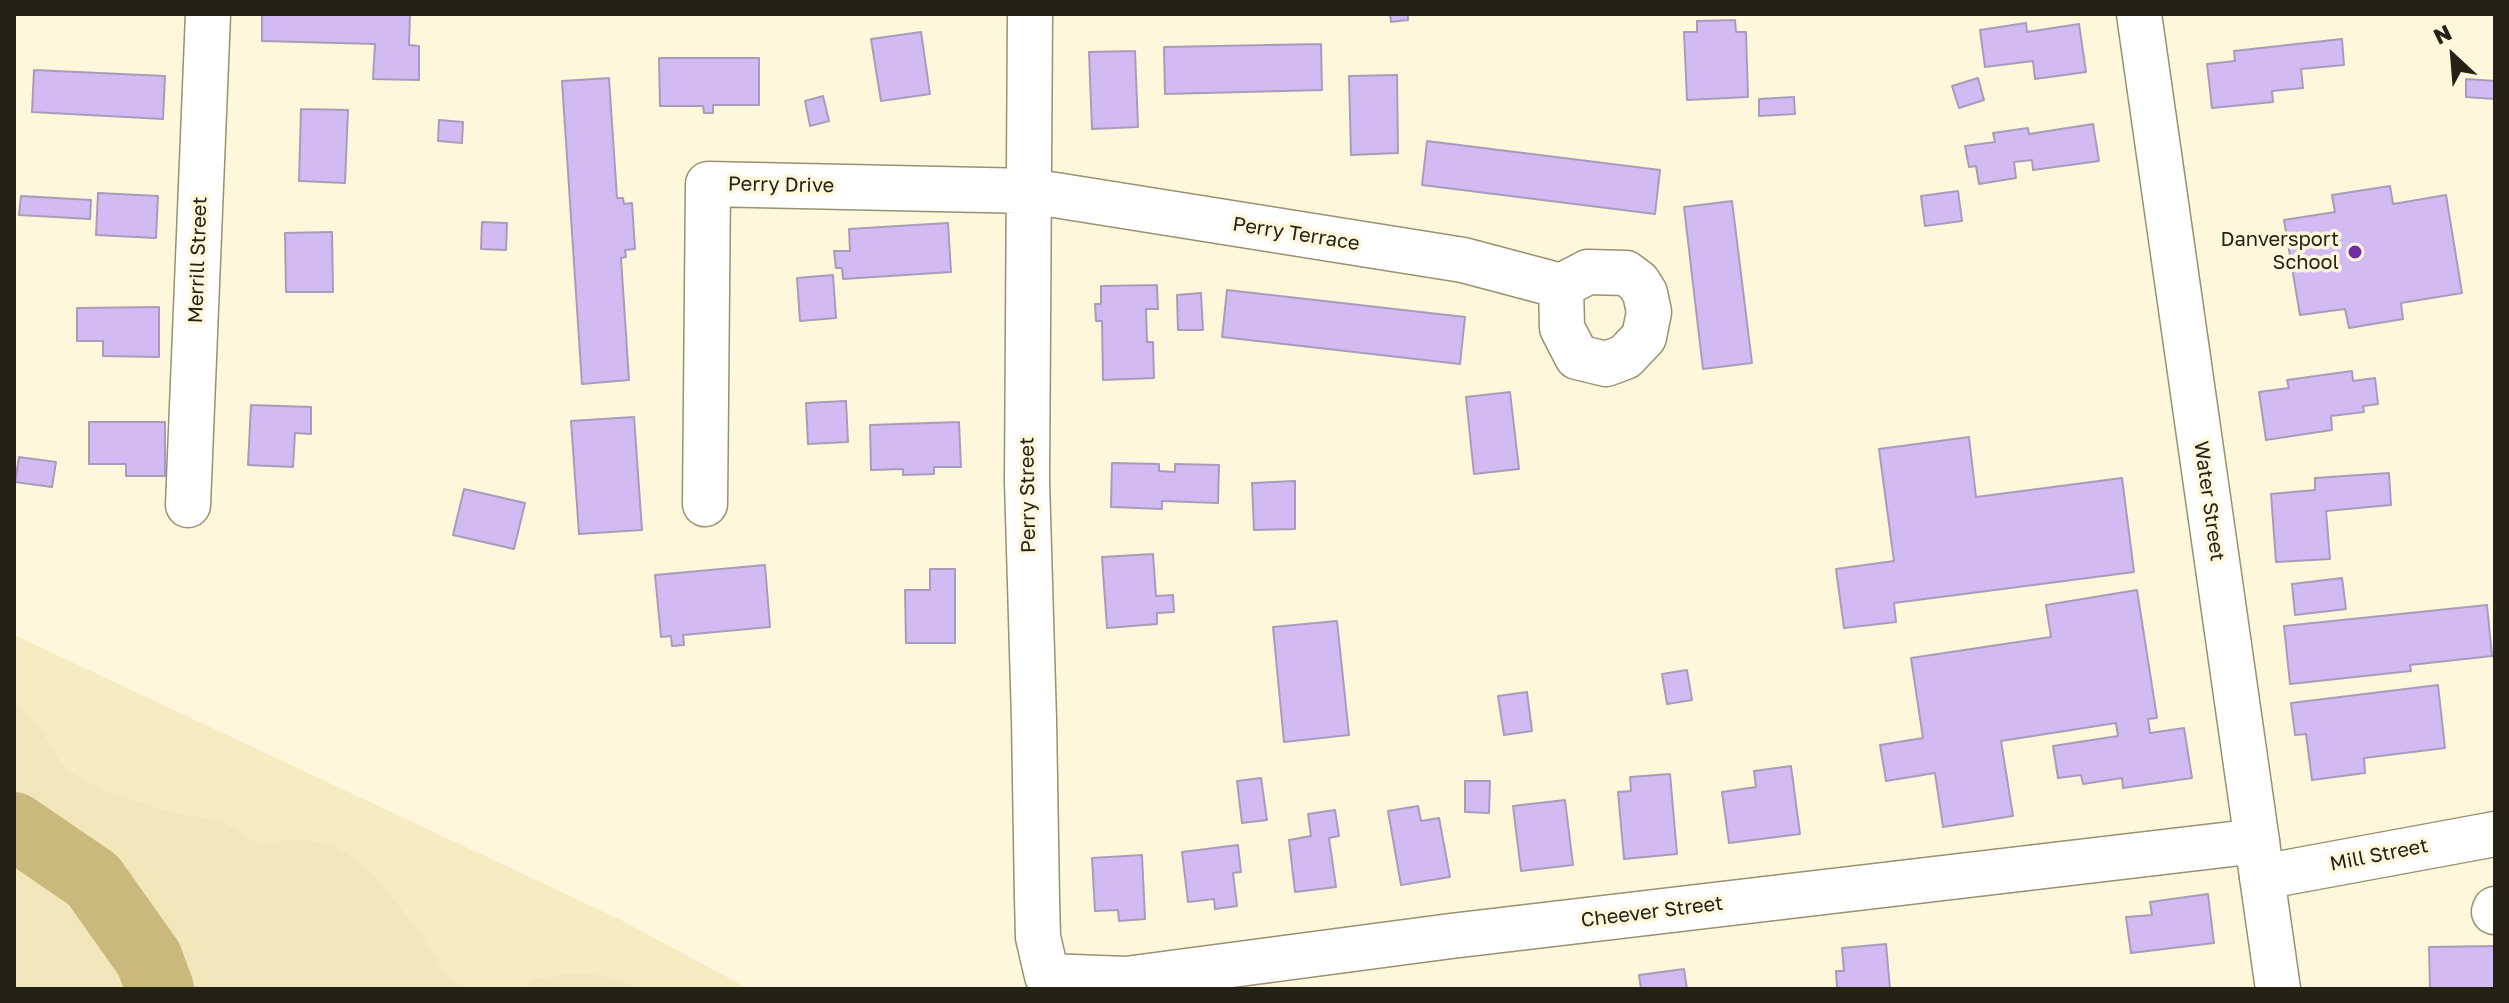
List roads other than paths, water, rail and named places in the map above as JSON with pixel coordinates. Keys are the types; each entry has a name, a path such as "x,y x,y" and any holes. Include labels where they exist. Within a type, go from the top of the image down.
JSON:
{"street":[{"name":"Merrill Street","path":"188,505 208,14"},
{"name":"Perry Street","path":"1030,14 1027,481 1038,937 1047,976"},
{"name":"Water Street","path":"2139,14 2278,989"},
{"name":"Perry Drive","path":"705,504 708,184 1030,191"},
{"name":"Perry Terrace","path":"1030,191 1463,260 1561,286"},
{"name":"Mill Street","path":"2260,859 2495,834"},
{"name":"Cheever Street","path":"1047,976 1126,979 1451,936 2260,859"}],"waterway":[{"path":"14,826 93,880 149,959 160,989"}],"place":[{"name":"Danversport School","path":"2355,252"}]}
